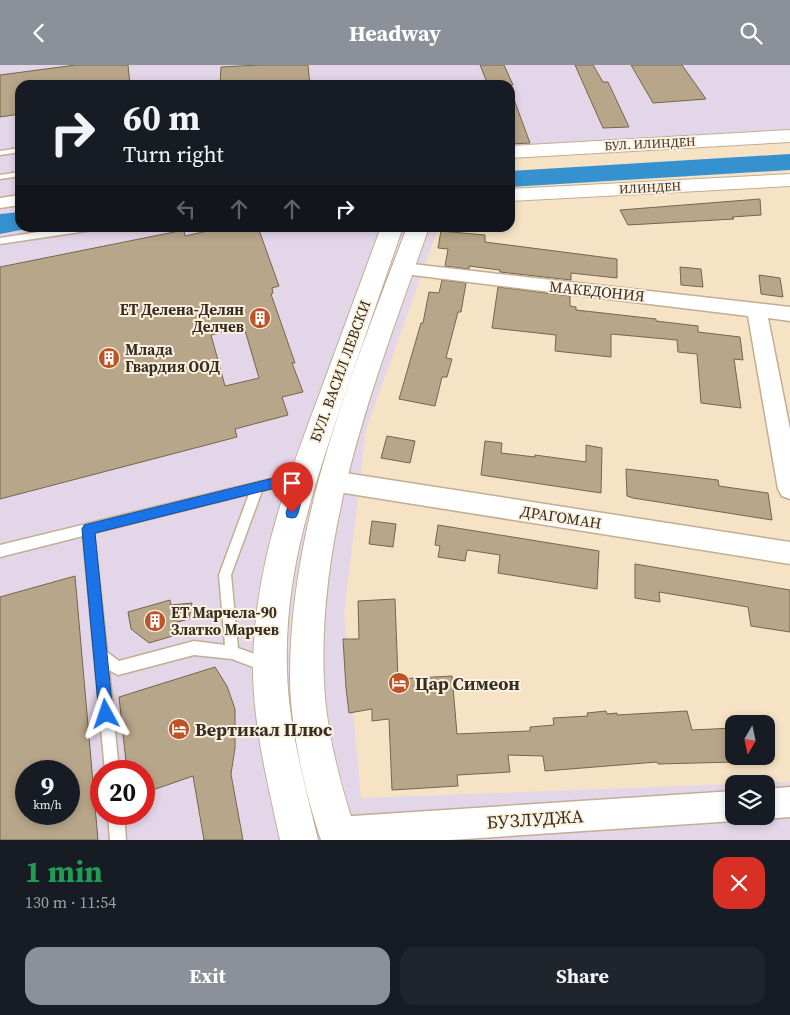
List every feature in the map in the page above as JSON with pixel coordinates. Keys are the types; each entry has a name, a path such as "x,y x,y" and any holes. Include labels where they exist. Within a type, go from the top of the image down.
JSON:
{"main road":[{"name":"БУЛ. ИЛИНДЕН","path":"515,152 790,136"},
{"name":"ИЛИНДЕН","path":"515,195 790,180"},
{"name":"БУЛ. ВАСИЛ ЛЕВСКИ","path":"297,839 271,694 270,667 273,605 280,558 302,476 390,232"},
{"name":"БУЛ. ВАСИЛ ЛЕВСКИ","path":"339,836 319,761 312,727 307,683 307,644 312,571 318,537 332,481 354,410 416,232"}],"street":[{"path":"0,203 15,201"},
{"name":"МАКЕДОНИЯ","path":"403,269 790,313"},
{"path":"757,310 790,489"},
{"name":"ДРАГОМАН","path":"332,481 790,553"},
{"path":"775,803 790,802"},
{"name":"БУЗЛУДЖА","path":"339,836 725,807"}],"lane":[{"path":"0,153 15,151"},
{"path":"0,177 15,175"},
{"path":"0,241 60,232"},
{"path":"0,551 302,476"},
{"path":"232,652 225,575 258,487"},
{"path":"88,529 111,760"},
{"path":"101,656 118,667 194,648 232,652 270,667"},
{"path":"117,825 118,840"}],"shaded area":[{"path":"0,65 790,65 790,136 515,152 515,80 15,80 15,232 437,232 366,430 344,614 361,798 725,784 725,825 775,825 775,783 790,782 790,840 0,840"}],"building":[{"path":"76,65 128,65 130,80 15,80 15,115 0,117 0,75"},
{"path":"308,65 310,80 220,80 221,67"},
{"path":"480,65 504,65 511,80 486,80"},
{"path":"575,65 593,65 603,82 608,82 629,127 603,128"},
{"path":"631,65 682,65 706,99 653,103"},
{"path":"515,102 530,143 515,144"},
{"path":"760,199 761,215 732,217 734,219 628,225 620,210"},
{"name":"Млада Гвардия ООД","path":"174,232 184,232 185,236 203,232 260,232 279,286 272,288 273,293 271,294 303,392 282,397 288,415 235,429 237,437 0,499 0,267","holes":["244,327 259,378 225,386 211,335"]},
{"path":"441,232 485,235 485,242 617,259 617,278 571,273 571,280 500,272 500,270 469,266 469,269 445,266 448,249 438,248"},
{"path":"680,267 701,269 703,287 681,285"},
{"path":"759,275 780,278 783,297 761,294"},
{"path":"442,280 466,283 461,312 458,312 446,358 452,359 447,377 442,377 435,406 399,399 421,323 423,323 429,292 439,293"},
{"path":"498,287 570,296 570,306 576,307 576,310 656,319 656,321 698,326 698,332 740,337 743,360 734,359 741,408 701,403 697,354 678,352 677,340 611,334 611,357 555,351 556,335 492,328"},
{"path":"387,436 415,441 410,463 381,458"},
{"path":"485,441 502,443 501,453 535,457 535,455 586,462 586,445 602,448 601,493 481,475"},
{"path":"626,469 718,480 719,486 768,493 772,520 627,496"},
{"path":"372,521 396,524 393,547 369,544"},
{"path":"438,525 599,551 597,589 498,573 500,555 467,550 465,561 438,557 440,546 435,545"},
{"path":"635,564 790,590 790,632 751,626 748,607 659,592 660,602 635,598"},
{"path":"75,576 91,760 90,825 97,825 98,840 0,840 0,597"},
{"path":"395,599 398,679 452,676 457,734 530,731 530,727 554,725 553,718 588,716 587,713 606,711 607,714 617,713 617,715 687,711 692,730 725,728 725,762 658,764 657,762 545,771 543,756 508,755 510,772 457,775 458,786 392,790 389,719 372,721 372,709 349,713 343,639 359,639 358,601"},
{"name":"ЕТ Марчела-90 Златко Марчев","path":"170,600 171,605 192,603 189,619 174,623 176,635 149,643 131,629 128,612"},
{"name":"Вертикал Плюс","path":"215,667 227,686 235,709 235,748 231,774 243,840 204,840 193,776 155,789 155,760 126,760 119,697"}],"waterway":[{"path":"515,179 790,162"},
{"path":"0,224 15,222"}],"place":[{"name":"ЕТ Делена-Делян Делчев","path":"260,318"},
{"name":"Млада Гвардия ООД","path":"109,358"},
{"name":"ЕТ Марчела-90 Златко Марчев","path":"155,621"},
{"name":"Цар Симеон","path":"399,683"},
{"name":"Вертикал Плюс","path":"179,729"}],"route":[{"path":"106,714 88,529 302,476 292,513"}]}
